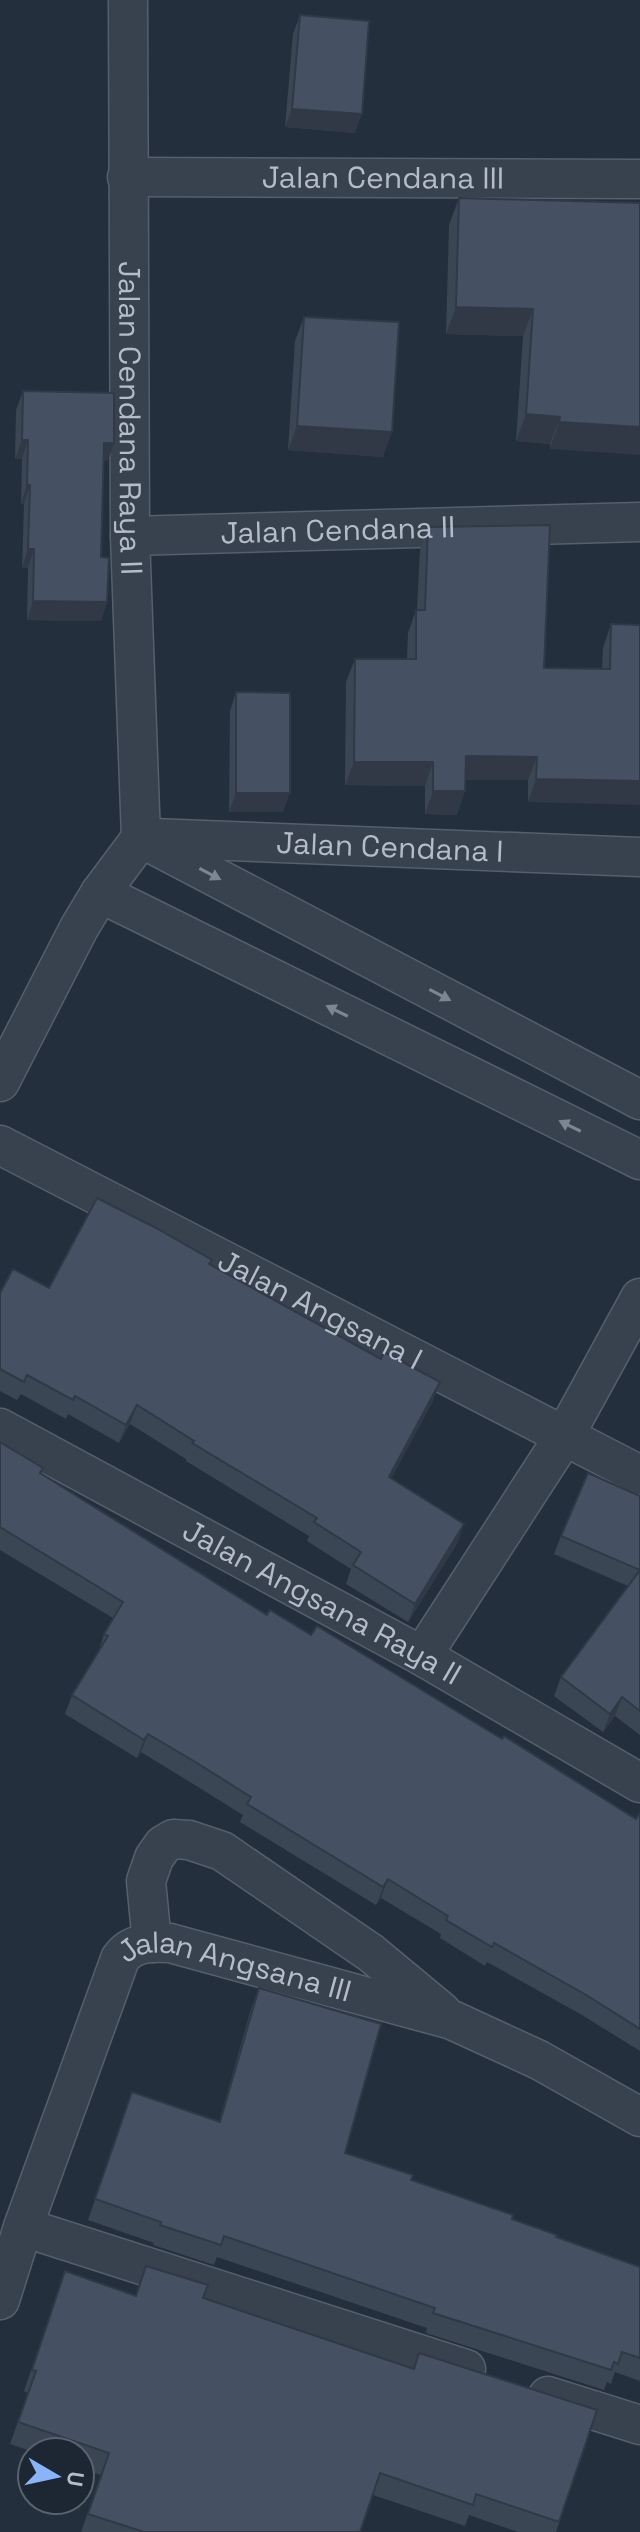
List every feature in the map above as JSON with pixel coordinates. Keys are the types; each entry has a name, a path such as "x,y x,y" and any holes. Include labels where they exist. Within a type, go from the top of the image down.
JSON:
{"street":[{"name":"Jalan Cendana Raya II","path":"128,0 130,536 141,838"},
{"name":"Jalan Cendana III","path":"127,177 640,179"},
{"name":"Jalan Cendana II","path":"130,536 640,522"},
{"name":"Jalan Cendana I","path":"141,838 640,857"},
{"path":"0,1082 79,928 100,893 141,838 640,1100"},
{"path":"100,893 640,1160"},
{"name":"Jalan Angsana I","path":"0,1145 640,1475"},
{"path":"422,1656 565,1435 640,1298"},
{"name":"Jalan Angsana Raya II","path":"0,1428 422,1656 640,1783"},
{"path":"152,1943 146,1881 154,1858 163,1845 173,1839 189,1840 222,1851 371,1953 452,2020"},
{"name":"Jalan Angsana III","path":"0,2300 23,2227 120,1959 123,1953 141,1944 170,1943 452,2020 539,2060 640,2117"},
{"path":"23,2227 640,2425"}],"building":[{"path":"300,15 369,21 362,114 292,109"},
{"path":"459,198 640,203 640,427 559,422 560,417 526,414 533,309 456,307"},
{"path":"304,317 399,322 392,432 297,426"},
{"path":"23,391 114,393 114,443 104,443 101,557 109,558 107,602 33,601 34,549 28,549 30,485 27,485 28,440 22,440"},
{"path":"550,525 544,668 610,669 611,624 640,625 640,781 536,779 537,757 466,756 465,791 433,791 433,762 354,762 355,659 416,659 416,610 425,610 428,527"},
{"path":"236,692 290,693 290,793 236,793"},
{"path":"97,1198 156,1228 212,1260 209,1264 381,1359 384,1352 440,1382 389,1477 464,1524 415,1604 353,1565 361,1552 314,1522 317,1518 192,1443 194,1441 137,1405 126,1425 75,1396 73,1400 27,1375 24,1382 0,1369 0,1293 13,1269 49,1288"},
{"path":"0,1442 43,1468 40,1473 267,1615 270,1610 311,1635 317,1626 502,1739 504,1736 636,1819 639,1814 640,2029 494,1943 492,1947 446,1920 448,1916 388,1879 383,1887 247,1804 251,1797 197,1763 148,1734 144,1740 72,1695 108,1636 104,1634 123,1602 0,1527"},
{"path":"588,1473 640,1496 640,1570 561,1536"},
{"path":"640,1570 640,1711 622,1697 610,1714 561,1677"},
{"path":"259,1988 381,2024 345,2153 413,2175 411,2180 513,2215 512,2219 640,2267 640,2358 622,2352 618,2364 614,2362 611,2370 433,2313 435,2308 224,2236 221,2245 95,2199 132,2092 220,2122"},
{"path":"146,2266 208,2285 203,2298 414,2369 419,2353 597,2410 559,2522 476,2494 473,2505 380,2473 360,2532 144,2532 94,2516 96,2491 109,2453 96,2449 96,2436 59,2436 18,2422 65,2271 136,2296"}]}
